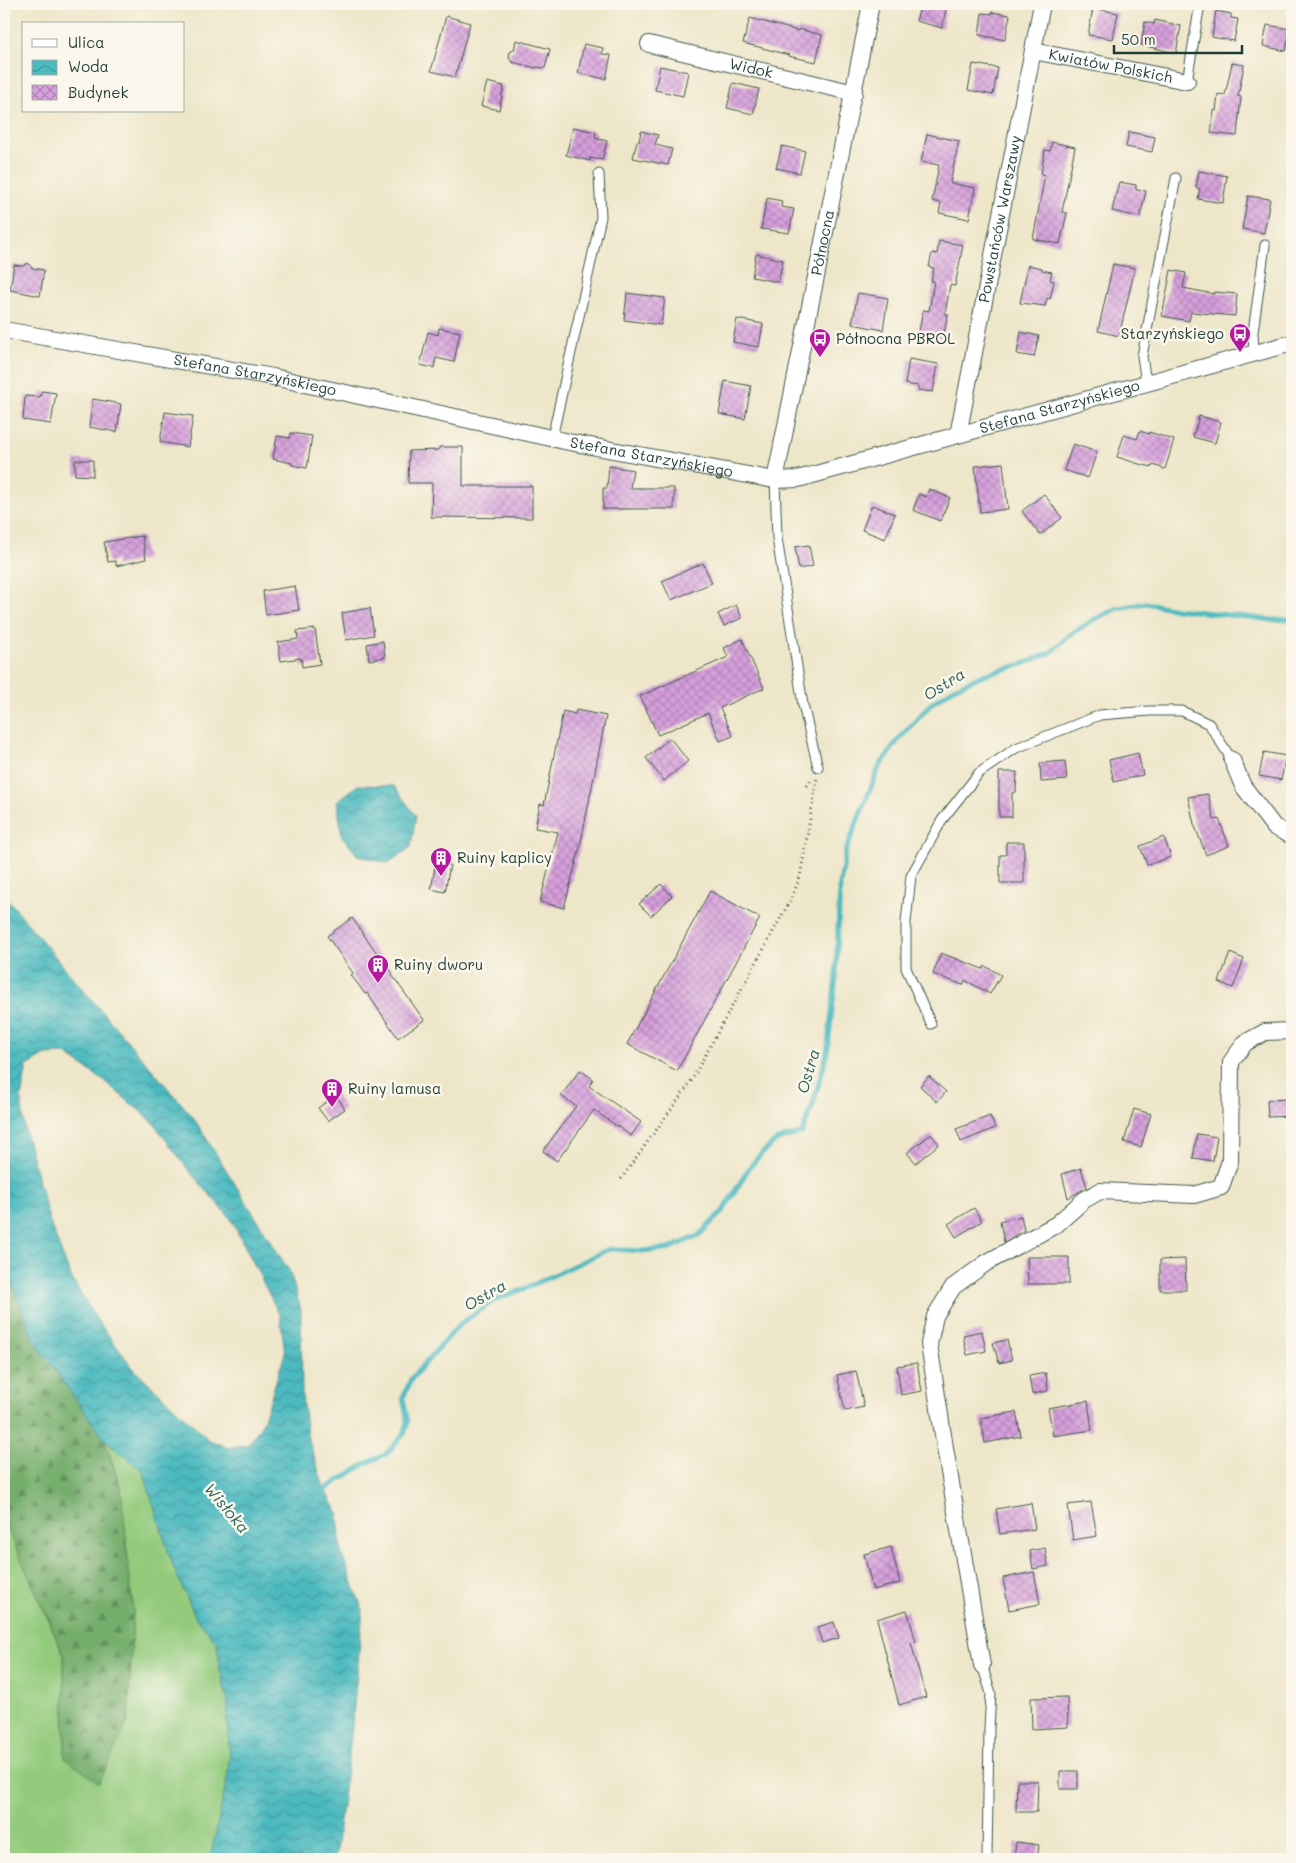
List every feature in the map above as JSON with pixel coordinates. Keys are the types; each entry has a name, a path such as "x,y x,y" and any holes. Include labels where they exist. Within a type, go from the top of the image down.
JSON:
{"street":[{"name":"Północna","path":"775,480 871,4"},
{"name":"Powstańców Warszawy","path":"958,435 1042,4"},
{"name":"Widok","path":"649,44 854,93"},
{"name":"Kwiatów Polskich","path":"1033,51 1187,81"},
{"name":"Stefana Starzyńskiego","path":"4,330 273,377 552,438 775,480 798,479 1292,343"},
{"path":"1232,760 1244,786 1274,827 1292,836"},
{"path":"982,1665 929,1344 935,1316 953,1287 986,1263 1057,1224 1084,1200 1100,1191 1194,1196 1221,1187 1230,1161 1231,1062 1245,1043 1265,1032 1292,1031"}],"lane":[{"path":"1187,81 1200,4"},
{"path":"552,438 601,217 599,174"},
{"path":"1146,383 1142,356 1176,178"},
{"path":"1254,354 1253,332 1265,245"},
{"path":"775,480 777,538 803,705 818,767"},
{"path":"931,1024 906,968 906,922 911,876 942,820 979,773 1016,748 1100,716 1150,711 1182,711 1209,724 1232,760"},
{"path":"982,1665 991,1693 987,1859"}],"path":[{"path":"621,1179 690,1083 791,899 800,877 818,767"}],"green space":[{"path":"4,1261 33,1339 104,1439 121,1488 133,1611 128,1721 99,1783 65,1758 64,1655 4,1521"},
{"path":"104,1439 143,1471 173,1566 196,1618 217,1642 220,1668 228,1703 227,1719 230,1754 227,1780 210,1859 4,1859 4,1521 64,1655 65,1758 128,1721 133,1611 121,1488"}],"water":[{"path":"358,785 394,786 416,816 411,847 388,863 358,856 342,836 337,801"},
{"name":"Wisłoka","path":"4,895 193,1117 290,1272 301,1310 302,1395 307,1435 325,1490 338,1512 341,1552 363,1610 351,1737 335,1859 210,1859 227,1780 230,1754 227,1719 228,1703 220,1668 217,1642 196,1618 173,1566 143,1471 104,1439 33,1339 4,1261","holes":["66,1054 104,1081 152,1121 190,1172 231,1219 280,1316 285,1353 263,1422 249,1444 228,1448 208,1439 133,1368 97,1320 71,1277 50,1223 25,1131 21,1098 27,1066 46,1055"]}],"building":[{"path":"921,4 947,4 942,28 916,21"},
{"path":"1093,8 1118,13 1113,39 1088,35"},
{"path":"1216,11 1231,14 1231,18 1238,19 1234,41 1212,37"},
{"path":"992,12 1010,15 1005,40 979,35 982,13 992,14"},
{"path":"446,16 470,23 455,77 431,71"},
{"path":"750,18 798,31 799,29 822,35 816,62 743,43"},
{"path":"1155,20 1181,26 1176,53 1141,45 1145,22 1154,24"},
{"path":"1267,25 1290,29 1286,51 1263,46"},
{"path":"516,40 550,49 545,68 536,68 512,62 509,58 510,52 514,50"},
{"path":"584,44 603,48 602,54 611,55 606,79 578,73"},
{"path":"1232,63 1244,65 1238,96 1241,97 1237,136 1211,133 1218,94 1225,95"},
{"path":"973,64 998,68 993,95 968,90"},
{"path":"660,66 688,72 683,96 655,90"},
{"path":"487,82 504,86 499,110 481,106"},
{"path":"733,83 759,89 753,114 727,108"},
{"path":"573,127 596,132 595,138 607,141 602,160 590,158 590,161 566,155"},
{"path":"641,131 658,135 655,145 672,149 668,165 633,158"},
{"path":"1129,132 1155,137 1152,152 1126,147"},
{"path":"927,134 959,141 950,183 975,188 969,219 939,213 941,203 932,201 939,165 921,162"},
{"path":"1052,142 1075,147 1062,212 1067,213 1060,244 1033,239 1045,175 1041,174 1045,150 1050,151"},
{"path":"782,146 805,151 800,173 776,168"},
{"path":"1199,171 1227,176 1223,203 1198,199 1200,189 1196,188"},
{"path":"1119,182 1136,185 1136,190 1146,191 1140,217 1112,211"},
{"path":"1248,196 1270,199 1264,233 1242,229"},
{"path":"767,198 782,201 781,207 794,209 789,233 761,229"},
{"path":"939,241 963,245 955,286 950,285 945,314 948,314 943,338 930,336 925,340 919,331 923,310 929,311 934,281 931,281 934,268 929,267 932,253 937,254"},
{"path":"756,254 783,260 778,282 752,277"},
{"path":"28,263 32,268 44,270 40,296 10,290 14,265 23,266"},
{"path":"1113,264 1135,268 1119,336 1098,331"},
{"path":"1028,265 1052,272 1050,280 1054,281 1050,299 1047,298 1045,306 1020,303"},
{"path":"1171,270 1186,273 1183,288 1214,294 1214,292 1237,294 1235,316 1191,312 1189,321 1162,316"},
{"path":"627,293 665,298 661,325 624,320"},
{"path":"858,293 888,298 883,330 852,324"},
{"path":"737,319 763,324 759,347 733,342"},
{"path":"439,328 460,332 454,362 436,358 434,368 420,365 428,332 438,335"},
{"path":"1021,332 1039,336 1034,357 1017,354"},
{"path":"909,359 938,364 933,392 918,390 918,386 905,384"},
{"path":"725,381 751,386 745,419 719,414"},
{"path":"42,391 56,393 51,424 23,420 25,396 40,397"},
{"path":"93,399 121,404 117,432 89,427"},
{"path":"165,412 193,416 188,447 160,442"},
{"path":"1199,416 1221,422 1215,443 1193,437"},
{"path":"1140,431 1174,440 1165,469 1117,457 1124,435 1137,439"},
{"path":"291,433 312,436 307,468 273,459 277,436 290,438"},
{"path":"1073,444 1097,452 1088,478 1064,470"},
{"path":"439,447 463,447 463,486 532,486 532,518 431,517 432,483 408,483 409,451 439,450"},
{"path":"75,460 93,460 93,476 75,475"},
{"path":"1003,463 1008,509 980,512 975,466"},
{"path":"609,466 633,470 630,488 674,488 674,509 603,509 603,488 607,488"},
{"path":"929,489 950,498 940,521 913,510 919,494 926,497"},
{"path":"1044,494 1062,518 1040,535 1022,511"},
{"path":"872,505 895,514 885,539 862,530"},
{"path":"142,536 146,559 116,566 116,561 108,562 104,542"},
{"path":"809,545 813,566 799,569 795,547"},
{"path":"703,563 712,583 671,600 662,581"},
{"path":"295,586 299,610 266,615 263,591"},
{"path":"736,605 742,618 724,626 718,614"},
{"path":"370,608 374,635 346,640 342,613"},
{"path":"315,629 320,664 302,667 301,658 281,661 278,642 298,639 297,631"},
{"path":"742,639 764,688 720,708 733,736 720,741 708,713 658,735 640,696 728,657 724,648"},
{"path":"383,641 385,657 369,660 367,644"},
{"path":"576,710 606,716 580,847 564,908 540,902 558,832 535,828 540,804 544,805 563,711 575,714"},
{"path":"670,738 688,761 664,781 646,758"},
{"path":"1264,752 1286,756 1281,780 1259,776"},
{"path":"1138,753 1143,775 1114,782 1109,760"},
{"path":"1065,761 1067,780 1041,782 1040,763"},
{"path":"999,772 1017,772 1016,792 1012,793 1012,817 999,817"},
{"path":"1208,794 1214,820 1219,819 1229,846 1206,855 1194,824 1188,797"},
{"path":"1164,837 1171,857 1147,865 1140,846"},
{"path":"1006,842 1024,842 1024,883 1000,883 1000,855 1006,855"},
{"name":"Ruiny kaplicy","path":"436,863 450,865 445,892 431,889"},
{"path":"661,884 672,896 651,916 639,904"},
{"path":"710,891 760,918 677,1071 627,1044"},
{"name":"Ruiny dworu","path":"352,918 380,955 424,1020 398,1038 367,993 365,994 351,975 353,973 327,936"},
{"path":"941,953 983,969 985,966 1001,975 990,994 965,980 963,985 933,974"},
{"path":"1230,953 1244,959 1233,988 1219,982"},
{"path":"580,1070 593,1079 589,1086 641,1122 631,1136 594,1110 557,1161 543,1151 576,1106 561,1096"},
{"path":"929,1076 946,1092 937,1102 920,1086"},
{"name":"Ruiny lamusa","path":"336,1095 345,1109 328,1121 318,1108"},
{"path":"1292,1099 1292,1116 1268,1117 1267,1100"},
{"path":"1134,1109 1151,1114 1141,1147 1124,1142"},
{"path":"990,1116 995,1128 961,1142 956,1129"},
{"path":"931,1134 939,1144 916,1163 907,1153"},
{"path":"1197,1134 1217,1137 1213,1161 1193,1158"},
{"path":"1081,1168 1087,1187 1068,1198 1062,1174"},
{"path":"974,1208 982,1221 956,1237 948,1224"},
{"path":"1021,1216 1024,1230 1004,1242 1000,1221"},
{"path":"1027,1257 1069,1257 1069,1284 1028,1284"},
{"path":"1185,1259 1186,1290 1160,1290 1160,1260"},
{"path":"982,1331 986,1351 967,1355 963,1335"},
{"path":"1007,1340 1012,1360 999,1363 993,1343"},
{"path":"917,1363 922,1391 901,1395 897,1366"},
{"path":"856,1371 864,1407 845,1411 837,1375"},
{"path":"1046,1373 1048,1391 1032,1394 1029,1376"},
{"path":"1088,1401 1092,1430 1053,1436 1048,1408"},
{"path":"1016,1412 1021,1436 985,1443 981,1418"},
{"path":"1091,1502 1097,1536 1073,1540 1068,1505"},
{"path":"1031,1503 1035,1529 1000,1534 996,1509"},
{"path":"891,1547 900,1583 873,1590 864,1554"},
{"path":"1045,1548 1048,1566 1033,1569 1030,1551"},
{"path":"1034,1572 1040,1604 1009,1610 1003,1578"},
{"path":"907,1610 916,1642 911,1643 926,1697 899,1705 877,1619"},
{"path":"834,1622 839,1638 822,1643 817,1627"},
{"path":"1067,1697 1068,1727 1032,1729 1031,1698"},
{"path":"1060,1771 1078,1771 1078,1789 1060,1789"},
{"path":"1017,1781 1038,1781 1037,1812 1016,1812"},
{"path":"1016,1842 1039,1845 1037,1859 1014,1859"}],"waterway":[{"name":"Ostra","path":"321,1492 365,1464 386,1454 404,1434 408,1422 403,1398 411,1379 460,1324 495,1300 524,1289 609,1249 642,1251 668,1249 698,1236 723,1211 749,1168 762,1153 777,1140 802,1133 813,1104 827,1054 836,976 840,884 846,850 879,767 899,739 931,704 954,688 983,675 1023,664 1050,653 1071,634 1093,620 1118,608 1146,603 1176,609 1272,620 1292,619"}],"place":[{"name":"Starzyńskiego","path":"1240,353"},
{"name":"Północna PBROL","path":"820,358"},
{"name":"Ruiny kaplicy","path":"441,877"},
{"name":"Ruiny dworu","path":"378,984"},
{"name":"Ruiny lamusa","path":"332,1108"}]}
